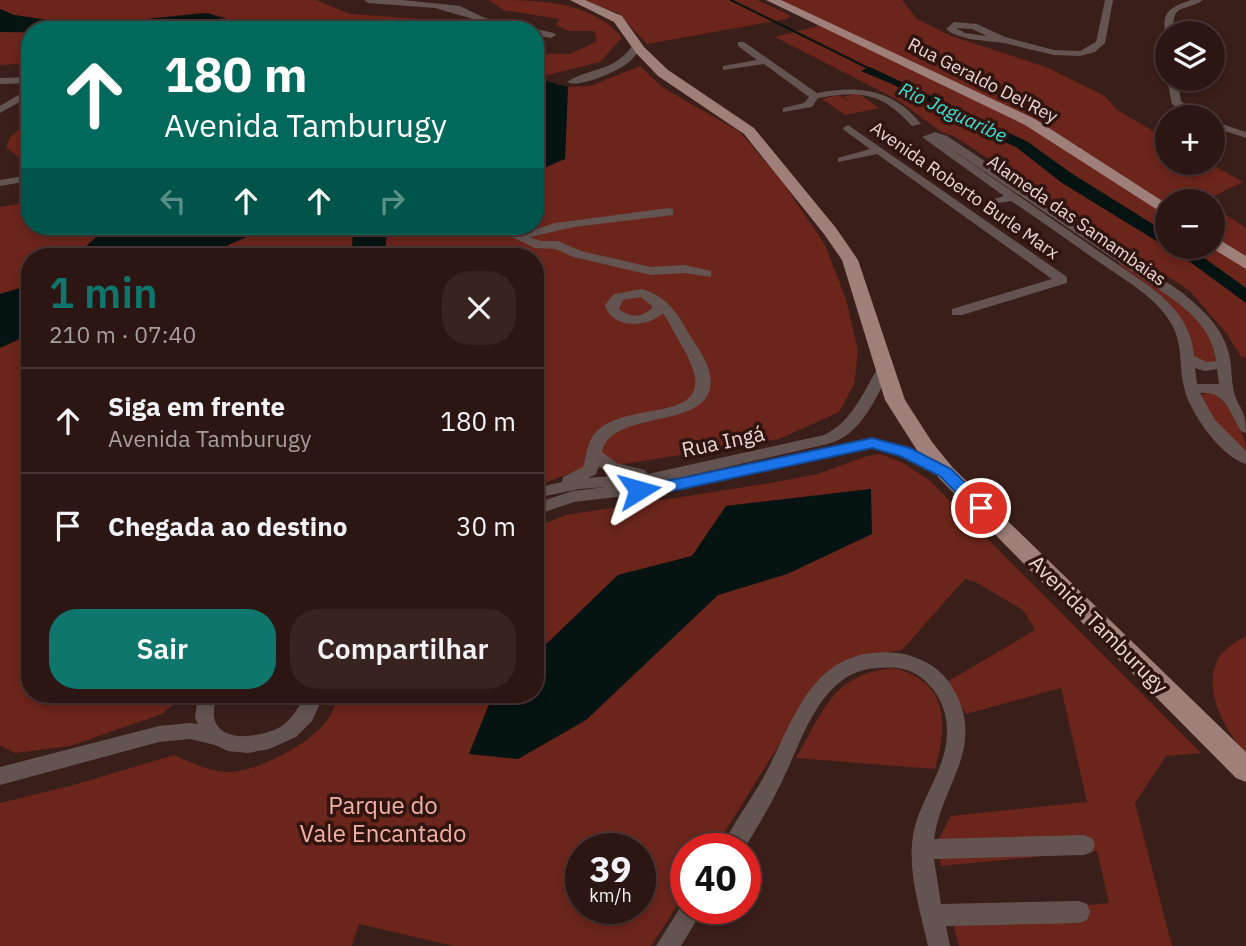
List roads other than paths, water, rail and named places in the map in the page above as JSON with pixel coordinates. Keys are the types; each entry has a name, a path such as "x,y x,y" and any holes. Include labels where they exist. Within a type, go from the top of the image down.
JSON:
{"main road":[{"name":"Avenida Tamburugy","path":"576,0 618,19 652,63 676,83 741,125 757,139 831,231 850,260 895,400 946,472 1246,770"},
{"name":"Rua Geraldo Del'Rey","path":"772,0 1022,118 1155,203"},
{"path":"1225,249 1246,264"}],"street":[{"path":"368,0 443,6 486,21"},
{"path":"421,4 433,0"},
{"path":"443,0 466,13"},
{"path":"980,33 1059,53 1093,50 1100,43 1109,0"},
{"path":"1168,21 1173,9 1199,0"},
{"path":"544,34 551,35"},
{"path":"741,44 810,93 808,105 787,110"},
{"path":"572,82 608,71 627,59 637,45"},
{"path":"726,68 766,61"},
{"path":"0,80 21,80"},
{"name":"Alameda das Samambaias","path":"810,93 856,89 889,103 931,135 941,136 1017,201 1150,292 1171,313 1184,336 1191,389 1209,423 1246,459"},
{"path":"0,110 21,97"},
{"name":"Avenida Roberto Burle Marx","path":"848,128 1062,280 957,312"},
{"path":"1225,128 1244,135"},
{"path":"842,160 879,150"},
{"name":"Alameda das Samambaias","path":"972,163 1125,260 1199,313 1219,344 1227,394 1246,428"},
{"path":"0,180 21,178"},
{"path":"991,203 1017,201"},
{"path":"1002,210 1017,201"},
{"path":"544,230 574,221 645,217 669,212"},
{"path":"526,235 519,237 539,245 558,245 577,254 651,271 684,269 706,274"},
{"path":"1111,265 1125,260"},
{"path":"544,489 590,470 595,443 606,431 625,423 682,409 701,393 704,384 703,369 682,337 660,323 631,320 613,310 614,301 634,293 655,299 666,307 681,330 682,337"},
{"path":"631,320 649,318 656,314 659,304 655,299"},
{"path":"1187,358 1205,367 1223,364"},
{"name":"Rua Ingá","path":"544,491 579,484 649,479 842,435 853,423 884,369"},
{"path":"1191,389 1212,387 1227,394"},
{"name":"Rua Ingá","path":"544,506 573,497 682,484 872,443 905,452 946,472"},
{"path":"594,454 621,471 648,474 677,472"},
{"path":"741,833 776,772 794,728 811,698 827,681 845,669 880,659 898,660 917,666 934,677 945,690 957,731 953,751 931,809 923,849 939,946"},
{"path":"159,734 184,723 200,703"},
{"path":"205,703 206,723 217,737"},
{"path":"0,776 159,734 190,731 242,746 271,741 297,725 306,715 311,703"},
{"path":"0,764 49,762"},
{"path":"923,849 1084,845"},
{"path":"933,915 1079,912"},
{"path":"667,946 682,924"}],"water":[{"path":"0,9 14,15 41,19 137,20 208,13 228,21 21,21 21,32 0,32"},
{"path":"870,67 1028,142 1071,173 1155,226 1155,240 1062,183 1016,147 861,71"},
{"path":"544,80 568,87 565,159 544,168"},
{"path":"99,235 251,235 221,248 84,248"},
{"path":"353,235 386,235 386,248 352,248"},
{"path":"1186,259 1206,259 1246,288 1246,303"},
{"path":"21,288 21,338 0,348 0,294"},
{"path":"871,489 872,534 787,574 718,595 586,720 518,759 469,754 490,703 544,703 544,646 618,575 692,556 726,506"}],"waterway":[{"name":"Rio Jaguaribe","path":"731,0 870,69"}],"park label":[{"name":"Parque do Vale Encantado","path":"383,819"}]}
